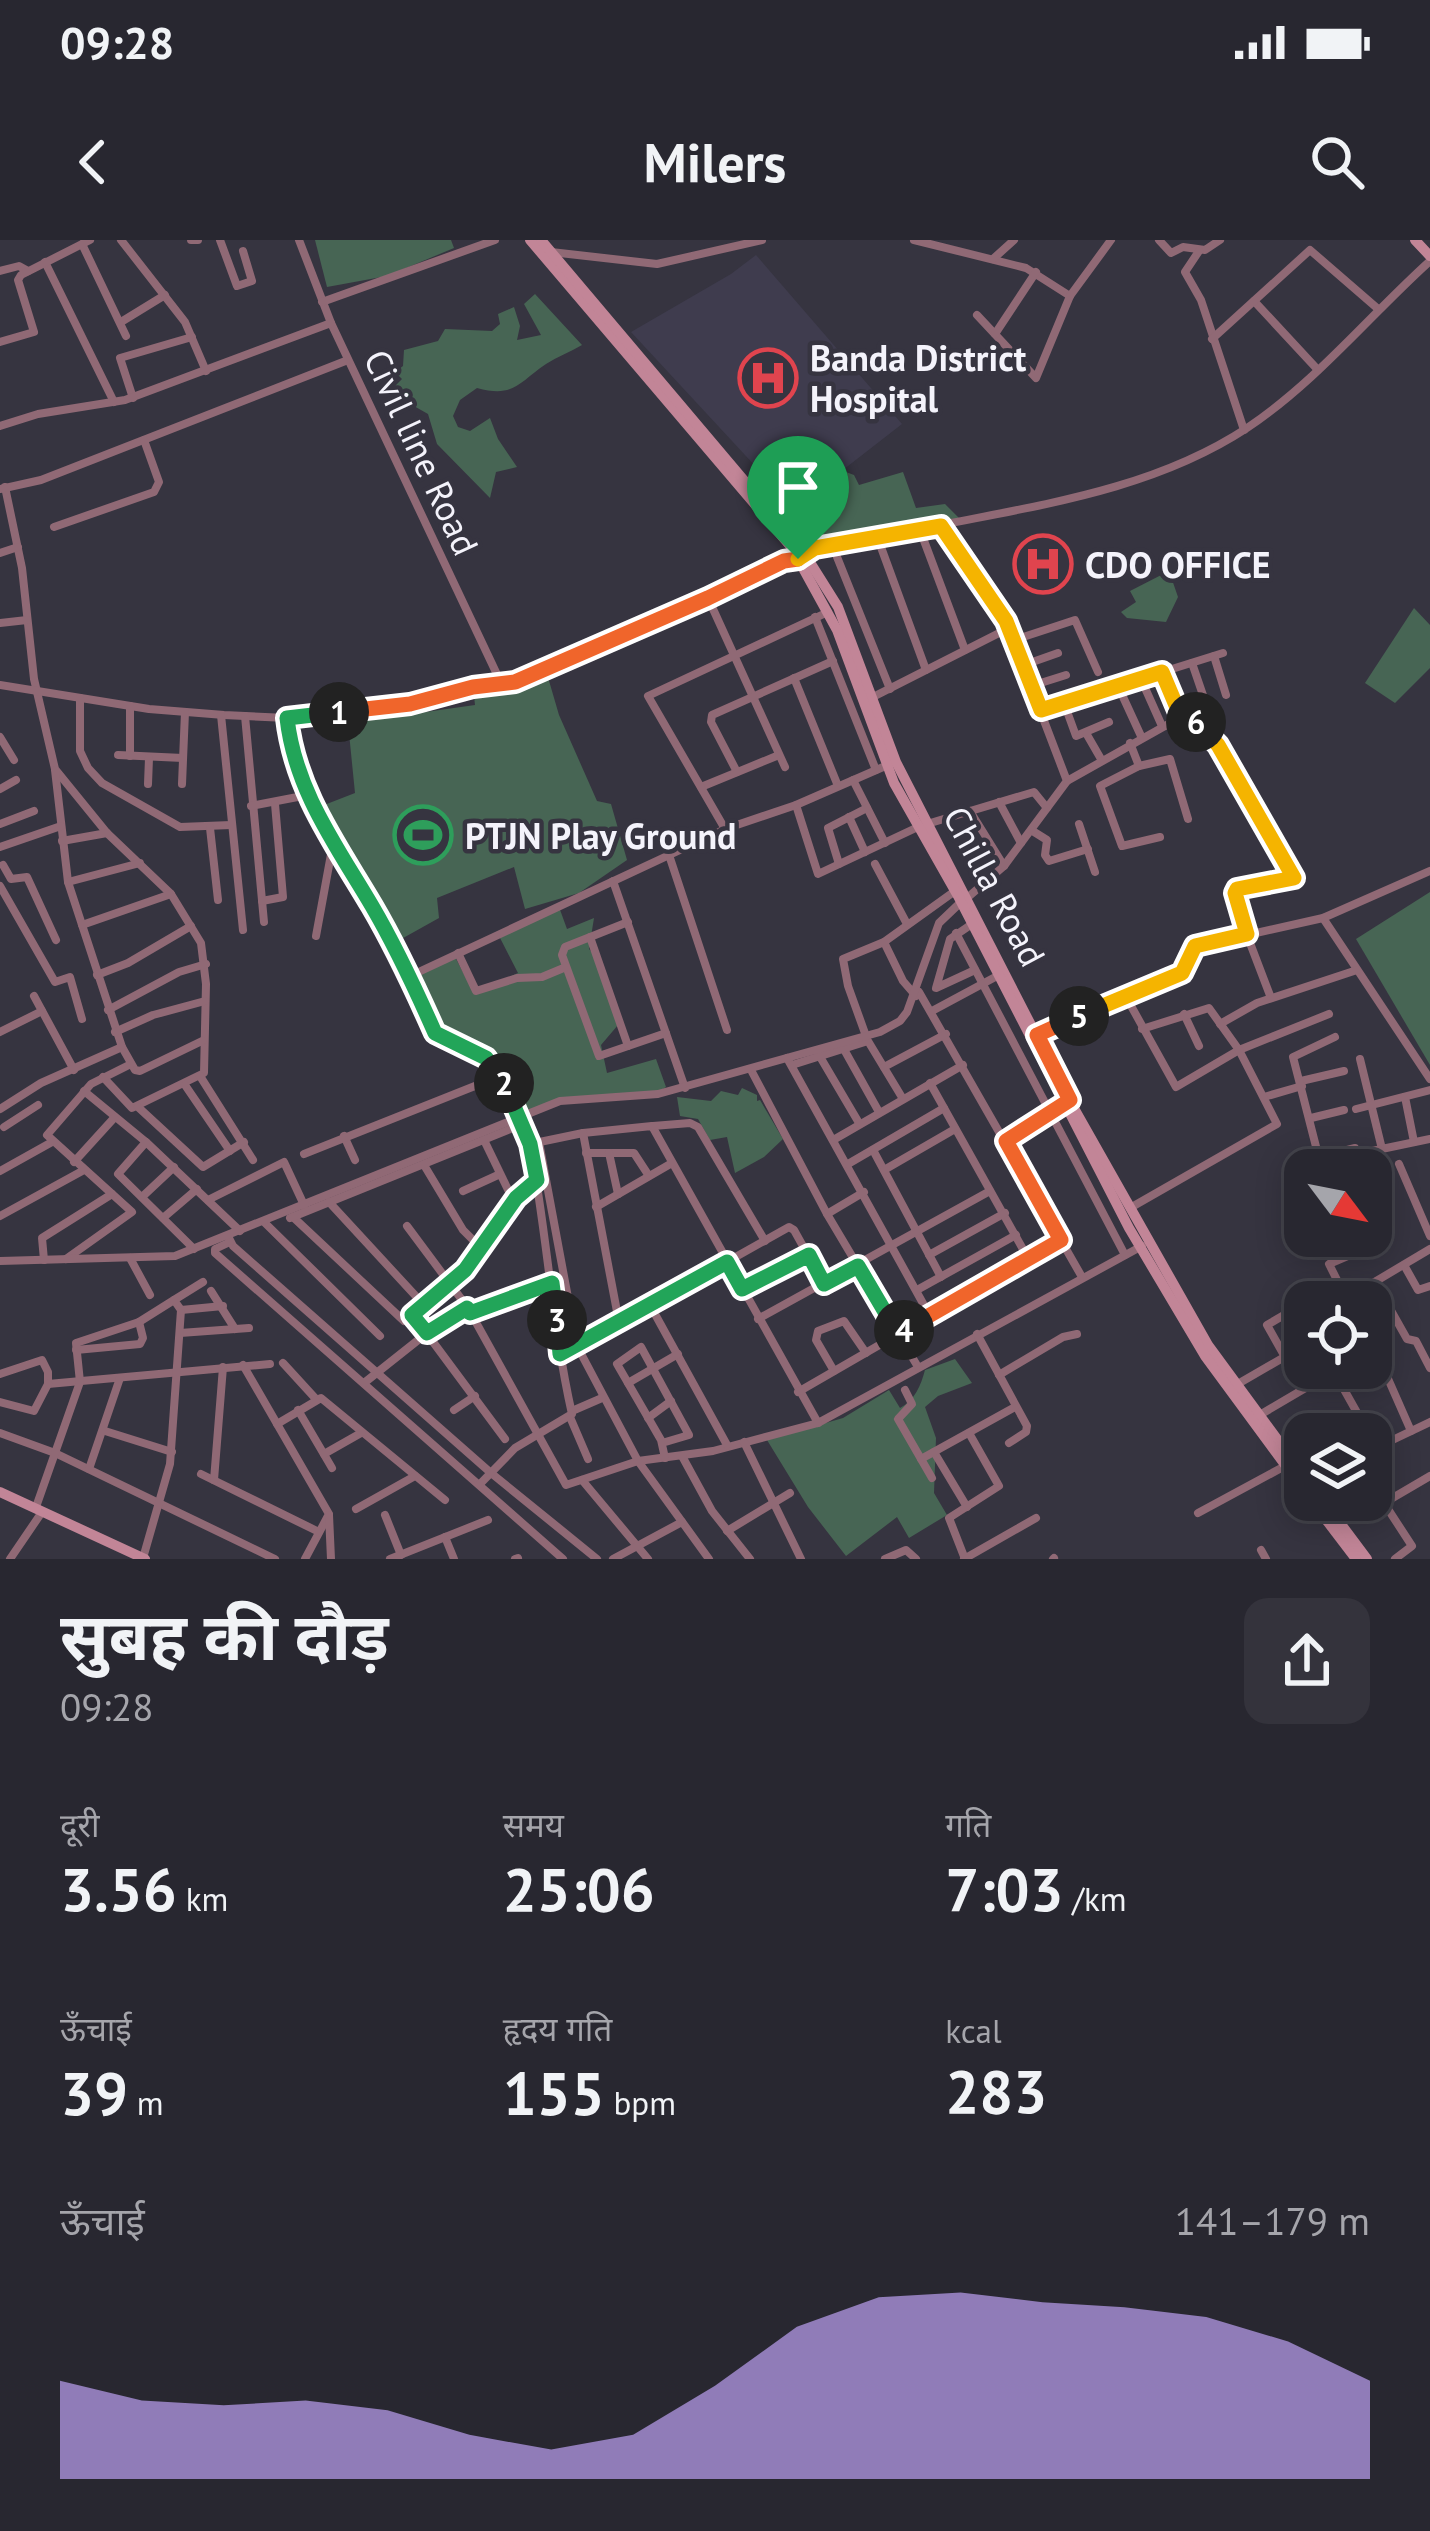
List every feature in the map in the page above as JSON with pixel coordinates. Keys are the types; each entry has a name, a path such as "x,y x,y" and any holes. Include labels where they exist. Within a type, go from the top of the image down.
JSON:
{"main road":[{"path":"530,240 799,552 867,699"},
{"path":"541,240 692,426"},
{"path":"1414,240 1430,259"},
{"name":"Chilla Road","path":"799,552 838,607 886,766 1037,1035 1066,1102 1130,1208 1144,1245 1239,1394 1284,1449"},
{"path":"961,897 1043,1056"},
{"path":"1066,1102 1144,1245"},
{"path":"1239,1394 1284,1463"},
{"path":"0,1492 144,1559"},
{"path":"1329,1521 1356,1559"},
{"path":"1333,1521 1367,1559"}],"street":[{"path":"121,240 165,295 192,337 206,371"},
{"path":"220,240 238,286 252,281 243,251"},
{"name":"Civil line Road","path":"299,240 331,323 502,685"},
{"path":"322,302 496,240"},
{"path":"550,252 657,264 759,240"},
{"path":"914,240 1036,272 1070,296"},
{"path":"993,259 1015,240"},
{"path":"977,315 1036,378 1070,296 1111,240"},
{"path":"1159,240 1171,254 1186,247 1199,251"},
{"path":"1220,240 1199,251 1184,268 1201,300 1244,430"},
{"path":"0,342 34,332 19,280 86,242 126,336"},
{"path":"1212,339 1310,250 1377,308"},
{"path":"0,686 130,706 287,718 410,704 473,687 502,685 708,598 799,552 1126,484 1244,430 1295,393 1430,259"},
{"path":"45,262 115,402"},
{"path":"1,269 22,266 28,271"},
{"path":"995,334 1036,272"},
{"path":"120,322 165,295"},
{"path":"1254,301 1318,370"},
{"path":"0,426 38,414 133,398 331,323"},
{"path":"133,398 120,358 192,337"},
{"path":"202,1041 140,1071 131,1064 115,1033 68,882 55,769 36,692 18,547 3,488 36,482 348,360"},
{"path":"54,527 154,492 159,482 144,440"},
{"path":"941,526 1009,628 1066,782"},
{"path":"920,530 964,650"},
{"path":"878,539 926,670"},
{"path":"0,553 18,547"},
{"path":"833,547 890,689"},
{"path":"708,598 785,767"},
{"path":"725,829 648,696 828,611"},
{"path":"410,976 725,829 886,766 815,617"},
{"path":"0,623 27,620"},
{"path":"1014,640 1076,620 1098,672"},
{"path":"867,699 1009,628"},
{"path":"1024,665 1058,653"},
{"path":"1041,710 1218,654 1226,695"},
{"path":"737,772 710,718 715,712 832,661"},
{"path":"1192,663 1205,700"},
{"path":"1162,672 1181,717"},
{"path":"1031,686 1066,675"},
{"path":"794,678 838,786"},
{"path":"1141,679 1162,726"},
{"path":"1118,686 1142,736"},
{"path":"80,698 80,751 93,776 170,824 231,825"},
{"path":"1064,703 1078,737 1109,722"},
{"path":"130,706 130,756"},
{"path":"182,784 185,712"},
{"path":"221,715 243,930"},
{"path":"245,716 264,922"},
{"path":"866,1036 842,961 961,897 1004,866 1066,782 1181,717 1192,719 1218,745 1294,876 1235,891 1271,998"},
{"path":"287,718 308,795 333,847 410,976 435,1033 486,1058 535,1143 577,1346 638,1461 709,1559"},
{"path":"1086,733 1101,759"},
{"path":"0,737 14,760"},
{"path":"1130,743 1139,766"},
{"path":"118,755 183,758"},
{"path":"700,787 779,755"},
{"path":"148,784 149,758"},
{"path":"1160,837 1122,845 1100,791 1102,785 1139,766 1172,760 1188,819"},
{"path":"55,769 107,833 171,894 201,943 206,964 202,1041 206,1068 200,1076 138,1106 126,1106 103,1077"},
{"path":"0,789 16,780"},
{"path":"853,780 885,843"},
{"path":"796,805 816,872 923,825 1034,792 1047,808"},
{"path":"250,806 308,795"},
{"path":"999,802 1021,844"},
{"path":"262,902 283,897 275,804"},
{"path":"839,864 827,830 867,808"},
{"path":"0,824 34,811"},
{"path":"970,811 1004,866"},
{"path":"849,817 865,852"},
{"path":"1079,824 1095,872"},
{"path":"56,940 27,877 11,879 1,865 0,849 61,826"},
{"path":"210,828 218,900"},
{"path":"1031,830 1047,840 1049,862 1088,849"},
{"path":"62,841 107,833"},
{"path":"316,937 333,847"},
{"path":"669,854 727,1030"},
{"path":"68,882 140,862"},
{"path":"875,864 907,924"},
{"path":"1037,1035 1182,973 1195,946 1323,917 1430,871"},
{"path":"613,881 685,1088"},
{"path":"0,886 55,982 70,977 82,1019"},
{"path":"81,925 171,894"},
{"path":"563,1559 214,1249 240,1231 424,1165 560,1101 685,1088 790,1061 900,1022 917,993 939,923 961,897"},
{"path":"1323,917 1430,1079"},
{"path":"628,922 563,949 566,967 597,1054 666,1033"},
{"path":"972,924 950,939 936,988 975,970"},
{"path":"97,976 191,926"},
{"path":"956,933 1125,1255"},
{"path":"590,937 628,1046"},
{"path":"884,942 903,981 932,1011 946,1034 1082,1276"},
{"path":"458,953 476,991 566,967"},
{"path":"108,1010 179,972 206,964"},
{"path":"1220,1024 1271,998 1357,970"},
{"path":"932,1011 1002,974"},
{"path":"1125,995 1176,1087 1239,1050 1329,1014"},
{"path":"34,996 74,1070"},
{"path":"115,1033 153,1015 205,1001"},
{"path":"1130,1208 1276,1127 1239,1050 1209,1007 1142,1029"},
{"path":"0,1032 42,1011"},
{"path":"1184,1014 1199,1046"},
{"path":"884,1067 946,1034"},
{"path":"1318,1149 1294,1055 1335,1037"},
{"path":"842,1045 868,1041 902,1099"},
{"path":"842,1045 879,1112"},
{"path":"0,1109 41,1083 122,1047"},
{"path":"817,1052 859,1123"},
{"path":"1360,1059 1377,1150 1430,1139"},
{"path":"790,1061 930,1316"},
{"path":"66,1260 131,1216 131,1210 47,1133 84,1090 131,1064"},
{"path":"835,1139 963,1064"},
{"path":"751,1070 827,1214 918,1367"},
{"path":"1264,1096 1345,1071"},
{"path":"200,1076 253,1160"},
{"path":"304,1154 500,1076"},
{"path":"930,1083 1029,1259"},
{"path":"184,1084 230,1151"},
{"path":"84,1090 240,1231"},
{"path":"1311,1118 1430,1090"},
{"path":"1405,1097 1414,1142"},
{"path":"1006,1141 1066,1102"},
{"path":"1,1127 38,1105"},
{"path":"138,1106 203,1167 244,1142"},
{"path":"848,1164 944,1108"},
{"path":"74,1162 114,1118"},
{"path":"288,1215 522,1121"},
{"path":"652,1126 818,1423"},
{"path":"535,1143 583,1133 698,1126 764,1240"},
{"path":"884,1171 956,1129"},
{"path":"583,1133 619,1322"},
{"path":"344,1136 355,1160"},
{"path":"484,1140 514,1202"},
{"path":"161,1155 177,1141"},
{"path":"0,1171 52,1142"},
{"path":"146,1142 118,1174 194,1249"},
{"path":"1350,1149 1355,1148"},
{"path":"873,1150 941,1276"},
{"path":"586,1153 634,1153 649,1176"},
{"path":"609,1153 618,1194"},
{"path":"208,1200 284,1162 304,1205"},
{"path":"596,1207 672,1163"},
{"path":"1399,1164 1430,1237"},
{"path":"424,1165 463,1230 482,1249"},
{"path":"142,1196 174,1167"},
{"path":"0,1216 84,1170"},
{"path":"463,1191 498,1175"},
{"path":"288,1215 404,1321 450,1284 482,1249 514,1202 541,1179"},
{"path":"541,1179 560,1354 571,1414 588,1459"},
{"path":"163,1218 197,1189"},
{"path":"758,1319 990,1191"},
{"path":"827,1214 864,1192"},
{"path":"44,1260 42,1238 112,1194"},
{"path":"329,1202 424,1305"},
{"path":"929,1255 1005,1213"},
{"path":"264,1222 380,1336"},
{"path":"407,1226 469,1311 562,1483 638,1461 682,1456 818,1423 1144,1245"},
{"path":"560,1354 791,1228 824,1284"},
{"path":"917,1290 1016,1235"},
{"path":"0,1261 175,1256 229,1239"},
{"path":"229,1239 491,1472 597,1559"},
{"path":"798,1391 1061,1240"},
{"path":"1377,1281 1430,1249"},
{"path":"742,1289 809,1255"},
{"path":"1338,1281 1329,1264 1346,1257"},
{"path":"130,1258 150,1295"},
{"path":"1404,1264 1418,1290 1430,1286"},
{"path":"10,1559 39,1509 80,1382 78,1341 139,1322 202,1282"},
{"path":"364,1383 427,1333 469,1311 552,1283"},
{"path":"211,1291 235,1329"},
{"path":"144,1559 172,1452 181,1310 174,1300"},
{"path":"650,1304 727,1445"},
{"path":"181,1310 223,1306"},
{"path":"1392,1312 1408,1341 1416,1341 1430,1368"},
{"path":"412,1315 505,1439"},
{"path":"1284,1315 1267,1325 1284,1355"},
{"path":"834,1371 816,1340 818,1331 844,1321 866,1353"},
{"path":"76,1350 140,1343 139,1322"},
{"path":"180,1333 249,1328"},
{"path":"977,1334 1027,1430 1009,1443"},
{"path":"999,1376 1063,1337 1077,1334"},
{"path":"662,1443 689,1435 641,1347 617,1364 662,1443 665,1458"},
{"path":"628,1382 678,1354"},
{"path":"1239,1394 1284,1358"},
{"path":"0,1374 42,1360 49,1384 34,1412 0,1402"},
{"path":"283,1363 315,1399"},
{"path":"49,1384 270,1364"},
{"path":"243,1365 329,1514 331,1559"},
{"path":"214,1481 224,1367"},
{"path":"89,1468 120,1378"},
{"path":"1392,1388 1411,1431"},
{"path":"1258,1415 1303,1389"},
{"path":"905,1390 912,1404 898,1419 932,1478"},
{"path":"454,1410 475,1396"},
{"path":"480,1484 508,1453 602,1398"},
{"path":"278,1424 315,1399 324,1400 445,1500"},
{"path":"648,1418 671,1402"},
{"path":"921,1460 1016,1407"},
{"path":"298,1410 332,1468"},
{"path":"1392,1442 1430,1422"},
{"path":"104,1430 172,1452"},
{"path":"0,1433 89,1468 275,1559"},
{"path":"324,1454 361,1433"},
{"path":"969,1433 999,1486 948,1520 964,1559 1036,1518"},
{"path":"744,1442 801,1559"},
{"path":"934,1452 967,1508"},
{"path":"682,1456 702,1496 750,1559"},
{"path":"1198,1513 1284,1467"},
{"path":"201,1474 319,1532"},
{"path":"1395,1559 1412,1546 1384,1503 1430,1476"},
{"path":"356,1509 415,1477"},
{"path":"582,1480 648,1559"},
{"path":"728,1531 790,1493"},
{"path":"305,1559 329,1514"},
{"path":"385,1515 401,1555"},
{"path":"390,1559 488,1520"},
{"path":"613,1559 682,1522"},
{"path":"445,1537 454,1559"},
{"path":"885,1559 906,1550 916,1559"}],"shaded area":[{"name":"Banda District Hospital","path":"756,255 902,424 794,508 631,332"}],"green space":[{"path":"315,240 451,240 454,248 387,276 327,287"},
{"path":"535,294 582,345 515,387 477,388 460,400 453,416 458,427 470,431 490,418 517,467 496,472 490,498 437,444 428,414 398,397 395,386 402,379 395,372 403,366 404,350 438,341 445,329 492,331 500,324 498,314 514,307 520,326 517,340 541,335 524,304"},
{"path":"846,472 859,485 903,472 916,508 945,504 959,518 860,542 813,536 788,513"},
{"path":"1169,571 1178,597 1166,622 1127,618 1121,612 1136,602 1130,591"},
{"path":"1414,608 1430,625 1430,668 1395,703 1365,683"},
{"path":"545,667 559,715 597,801 611,804 627,860 579,893 525,909 514,867 437,898 439,918 396,942 319,807 355,793 348,723 475,705 473,687"},
{"path":"1430,892 1430,1065 1356,939"},
{"path":"559,907 567,929 594,918 589,949 596,956 618,1025 601,1045 607,1073 656,1059 666,1087 560,1101 520,1117 486,1058 435,1033 410,976 454,955 474,993 518,973 498,934"},
{"path":"742,1088 757,1095 783,1139 764,1157 735,1173 727,1137 710,1140 698,1119 680,1116 677,1097 711,1101 721,1091 738,1095"},
{"path":"955,1359 972,1383 938,1396 925,1407 936,1438 934,1493 947,1515 909,1538 897,1517 846,1556 808,1507 767,1440 843,1418 889,1390 900,1408 917,1392 925,1370"}],"place":[{"name":"Banda District Hospital","path":"768,378"},
{"name":"CDO OFFICE","path":"1043,564"},
{"name":"PTJN Play Ground","path":"423,835"}],"route":[{"path":"941,526 1006,621 1041,710 1162,672 1181,717 1192,719 1218,745 1294,878 1235,891 1247,934 1195,946 1182,973 1037,1035 1070,1100 1006,1141 1061,1240 898,1334 858,1266 824,1284 809,1255 742,1289 727,1262 560,1354 552,1283 470,1313 467,1308 427,1333 412,1315 465,1270 516,1198 537,1180 530,1144 504,1083 486,1058 435,1033 410,976 333,847 308,795 287,718 410,704 473,687 515,682 784,561 798,559 815,548 941,526"}]}
